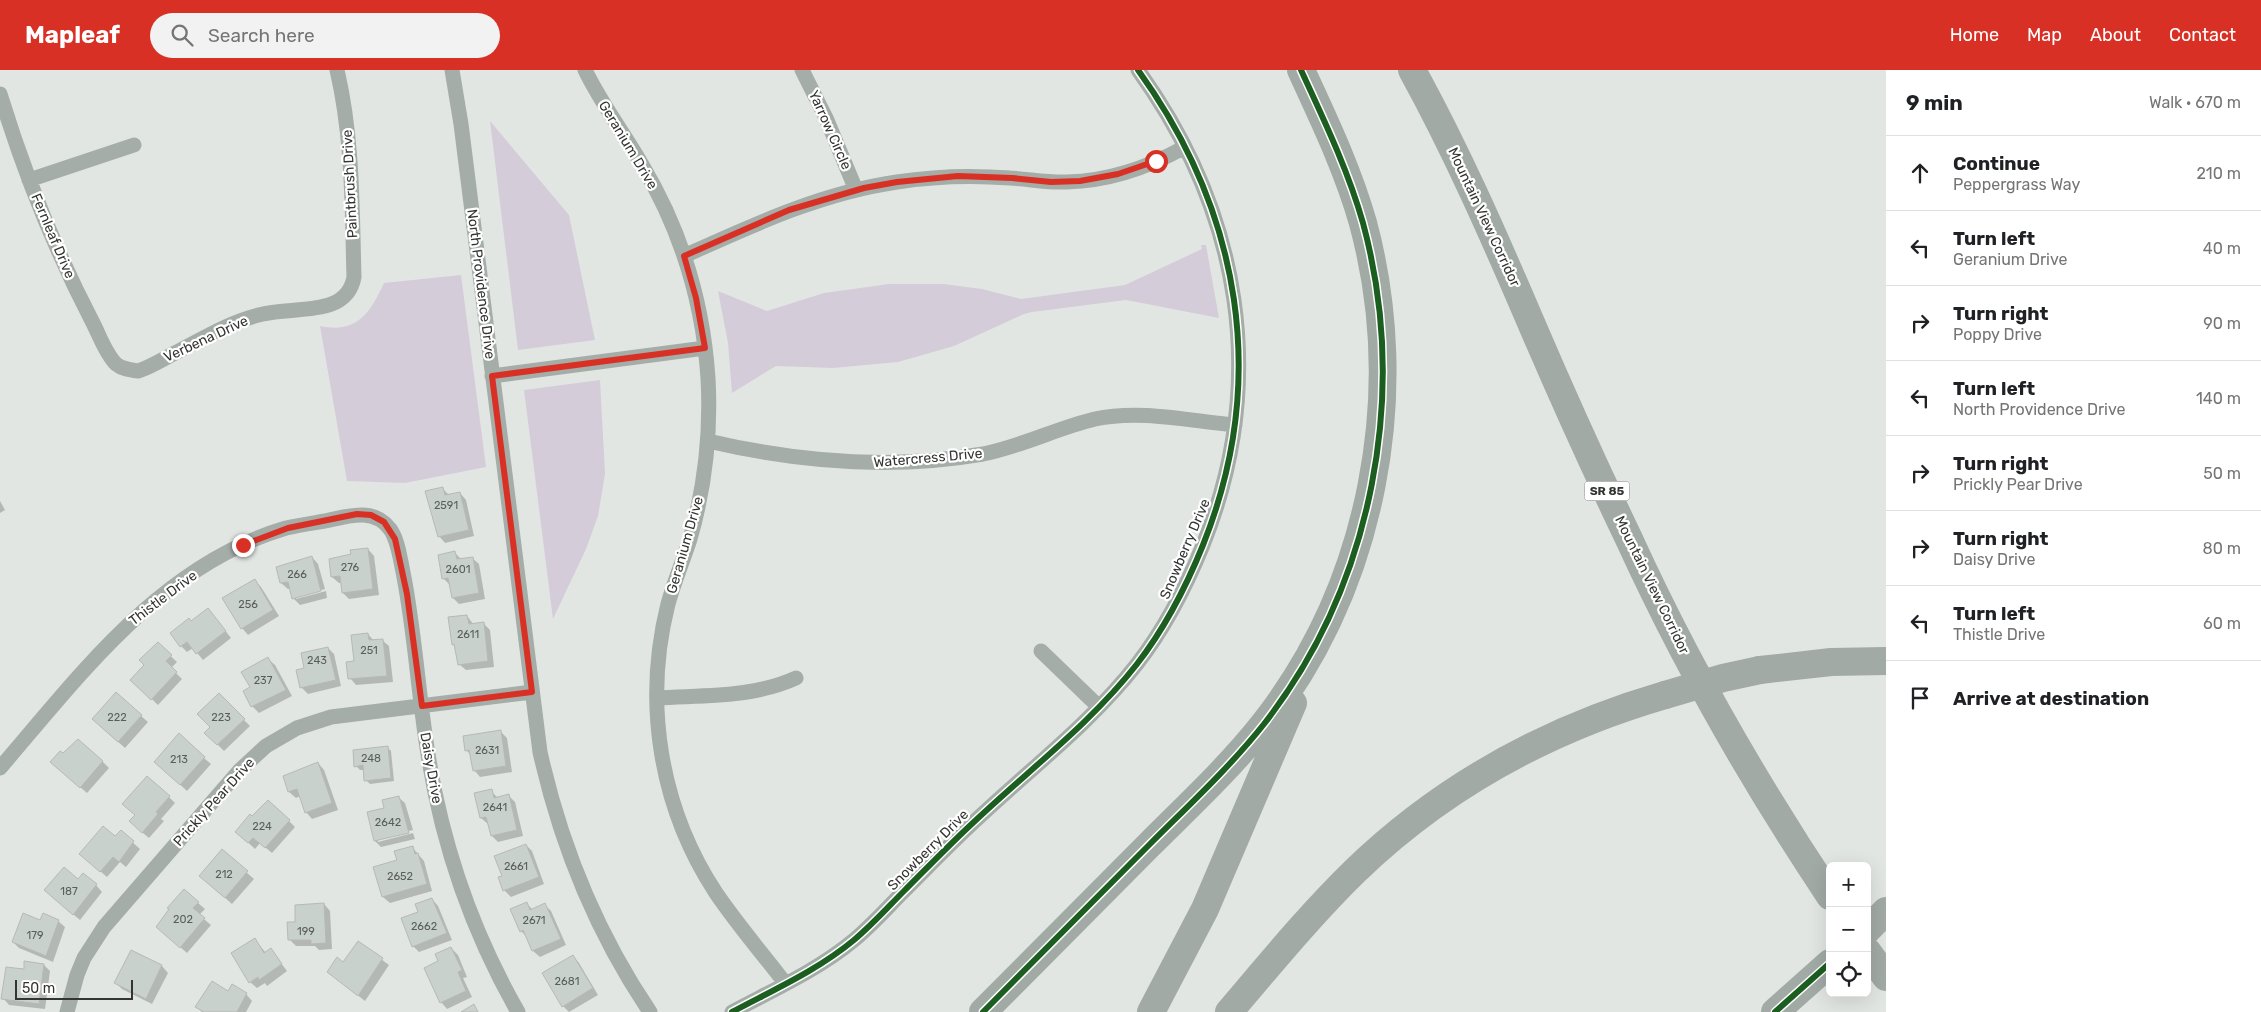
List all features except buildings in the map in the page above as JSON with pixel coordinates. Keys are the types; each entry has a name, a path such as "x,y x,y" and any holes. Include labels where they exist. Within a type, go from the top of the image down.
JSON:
{"highway":[{"path":"1151,1012 1184,950 1220,875 1353,557 1371,493 1381,427 1382,351 1377,292 1363,224 1340,156 1300,70"},
{"name":"Mountain View Corridor","path":"1412,70 1476,198 1661,607 1731,738 1771,805 1826,890"},
{"path":"983,1012 1240,752 1286,692 1328,618"},
{"path":"1228,1012 1306,922 1350,876 1390,840 1440,801 1499,763 1596,717 1723,678 1760,670 1831,662 1886,661"},
{"path":"1871,926 1886,911"},
{"path":"1868,952 1886,977"},
{"path":"1758,1012 1823,969"},
{"path":"1775,1012 1823,969"}],"street":[{"name":"Paintbrush Drive","path":"337,70 347,122 351,178 354,277 346,296"},
{"name":"North Providence Drive","path":"452,70 460,116 542,760 568,854 596,922 614,955 650,1012"},
{"name":"Geranium Drive","path":"585,70 599,97 650,180 684,256 696,298 705,348 709,405 708,441 696,515 674,582 663,627 659,655 658,731 665,773 675,808 692,850 716,892 785,983"},
{"name":"Yarrow Circle","path":"802,70 826,118 856,190"},
{"name":"Snowberry Drive","path":"732,1012 836,954 867,929 974,822 1099,708 1137,664 1156,638 1187,582 1214,518 1222,490 1235,425 1238,399 1238,336 1229,270 1212,209 1185,147 1157,98 1138,70"},
{"name":"Fernleaf Drive","path":"0,94 29,180 51,233 87,312 113,360 124,369"},
{"path":"29,180 134,145"},
{"path":"684,256 789,210 856,190 897,182 958,176 1051,182 1080,181 1137,168 1185,147"},
{"name":"Verbena Drive","path":"124,369 144,369 219,330 250,317 280,311 334,305 346,296"},
{"path":"492,376 705,348"},
{"name":"Watercress Drive","path":"708,441 741,449 814,460 877,463 945,459 1007,449 1082,423 1112,417 1143,416 1235,425"},
{"name":"Thistle Drive","path":"0,768 121,630 147,607 198,571 243,545 288,528 357,514 378,518"},
{"name":"Daisy Drive","path":"378,518 392,532 402,567 414,634 433,782 452,860 478,931 518,1012"},
{"path":"1041,651 1099,708"},
{"path":"657,698 743,694 771,688 796,678"},
{"name":"Prickly Pear Drive","path":"67,1012 76,975 93,942 104,927 252,758 280,737 314,722 331,717 532,692"}],"shaded area":[{"path":"490,121 569,215 595,340 518,350"},
{"path":"1201,245 1206,245 1219,318 1126,300 1032,312 954,346 898,362 833,368 776,366 732,393 728,343 718,291 767,311 824,293 889,284 944,284 982,289 1021,299 1125,285 1202,249"},
{"path":"461,275 486,467 405,483 347,481 320,326 344,327 361,319 373,304 384,283"},
{"path":"600,380 605,474 598,516 586,549 553,619 524,390"}],"cycle path":[{"path":"732,1012 826,961 854,940 967,829 1080,726 1119,686 1157,636 1182,592 1203,545 1223,483 1235,421 1239,360 1234,299 1221,240 1201,181 1173,125 1138,70"},
{"path":"983,1012 1209,786 1264,724 1301,669 1332,611 1355,549 1372,485 1381,420 1382,354 1376,288 1357,203 1335,145 1301,70"},
{"path":"1775,1012 1826,967"}],"route":[{"path":"243,545 288,528 357,514 371,515 378,518 392,532 402,567 414,634 422,706 532,692 492,376 705,348 702,322 684,256 814,201 864,188 929,178 958,176 1051,182 1080,181 1118,174 1156,161"}]}
